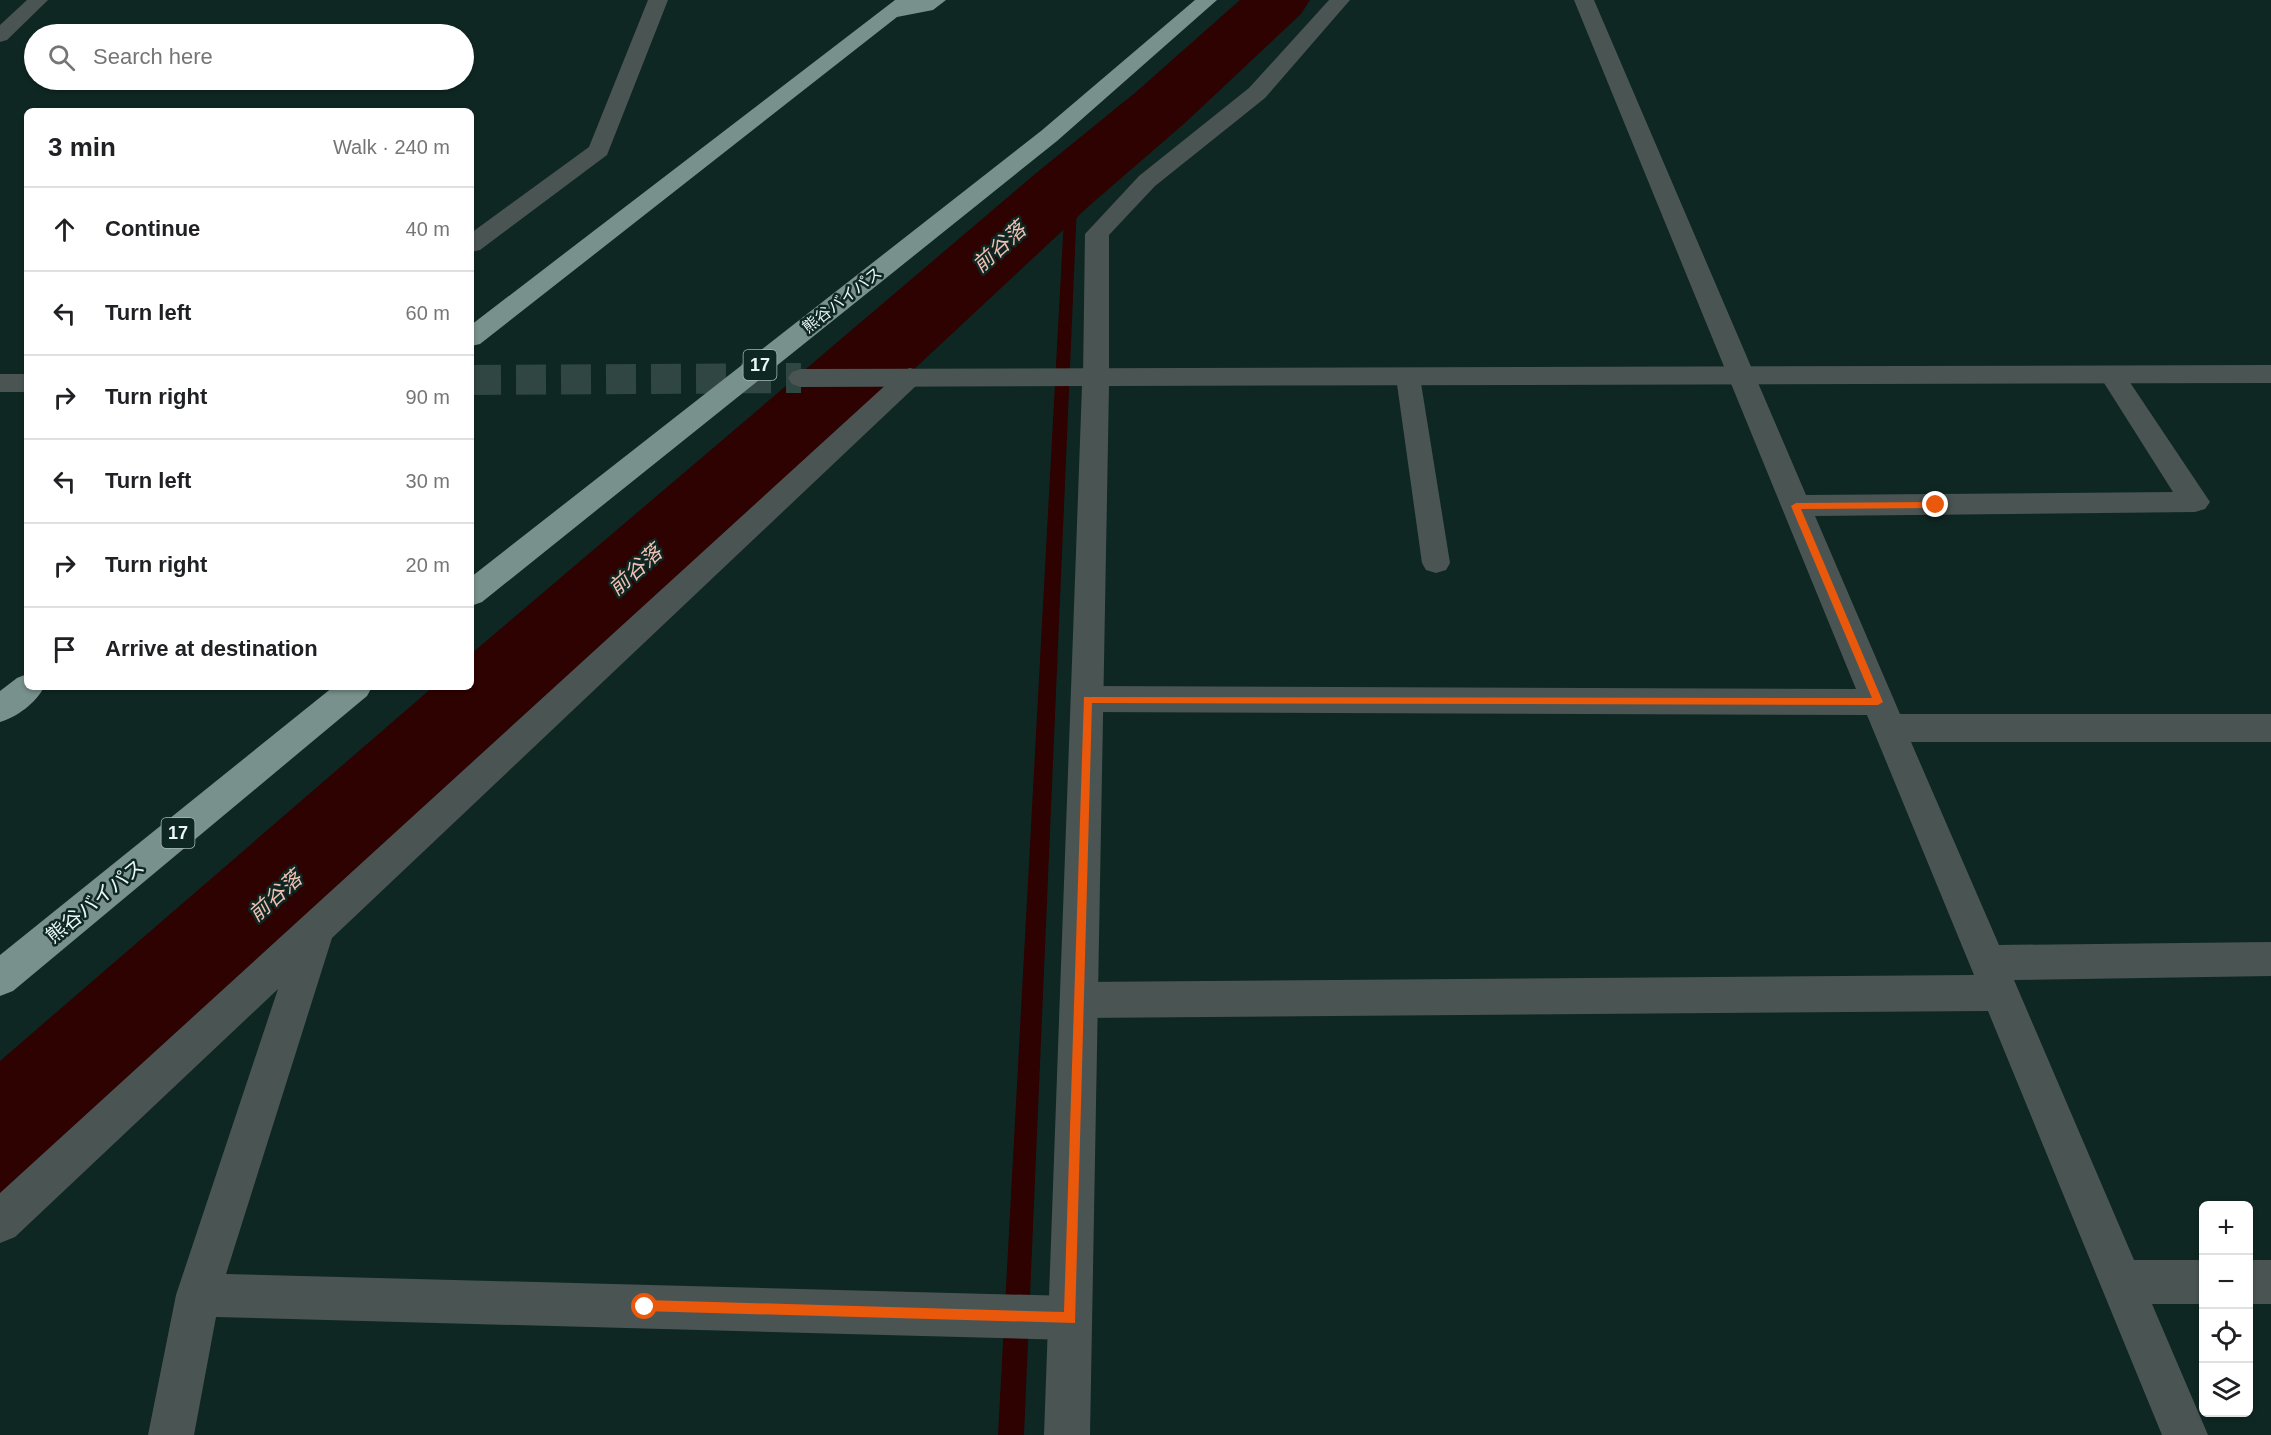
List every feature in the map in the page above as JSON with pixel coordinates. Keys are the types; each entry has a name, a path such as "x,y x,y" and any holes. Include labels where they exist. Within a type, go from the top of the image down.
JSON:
{"highway":[{"path":"474,336 898,7 926,6 936,0"},
{"name":"熊谷バイパス","path":"474,592 1049,136 1208,0"},
{"path":"0,709 24,690"},
{"name":"熊谷バイパス","path":"0,978 352,690"}],"street":[{"path":"0,36 38,0"},
{"path":"474,243 598,150 658,0"},
{"path":"1067,1435 1097,234 1147,181 1257,93 1340,0"},
{"path":"1584,0 2185,1435"},
{"path":"801,378 2271,374"},
{"path":"1796,506 2195,502 2112,375"},
{"path":"0,1222 908,377"},
{"path":"0,383 24,383"},
{"path":"1087,699 1883,715 2271,728"},
{"path":"171,1435 198,1295 318,926"},
{"path":"1079,1000 1994,978 2271,959"},
{"path":"2253,1282 2271,1281"},
{"path":"2121,1282 2199,1282"},
{"path":"198,1295 1070,1318"}],"lane":[{"path":"1408,377 1436,563"}],"waterway":[{"name":"前谷落","path":"0,1148 522,671 1062,190 1161,107 1278,0"},
{"path":"1011,1435 1072,181"}],"tunnel":[{"path":"474,380 801,378"}],"route":[{"path":"645,1307 1070,1318 1087,699 1878,702 1796,506 1936,505"}]}
